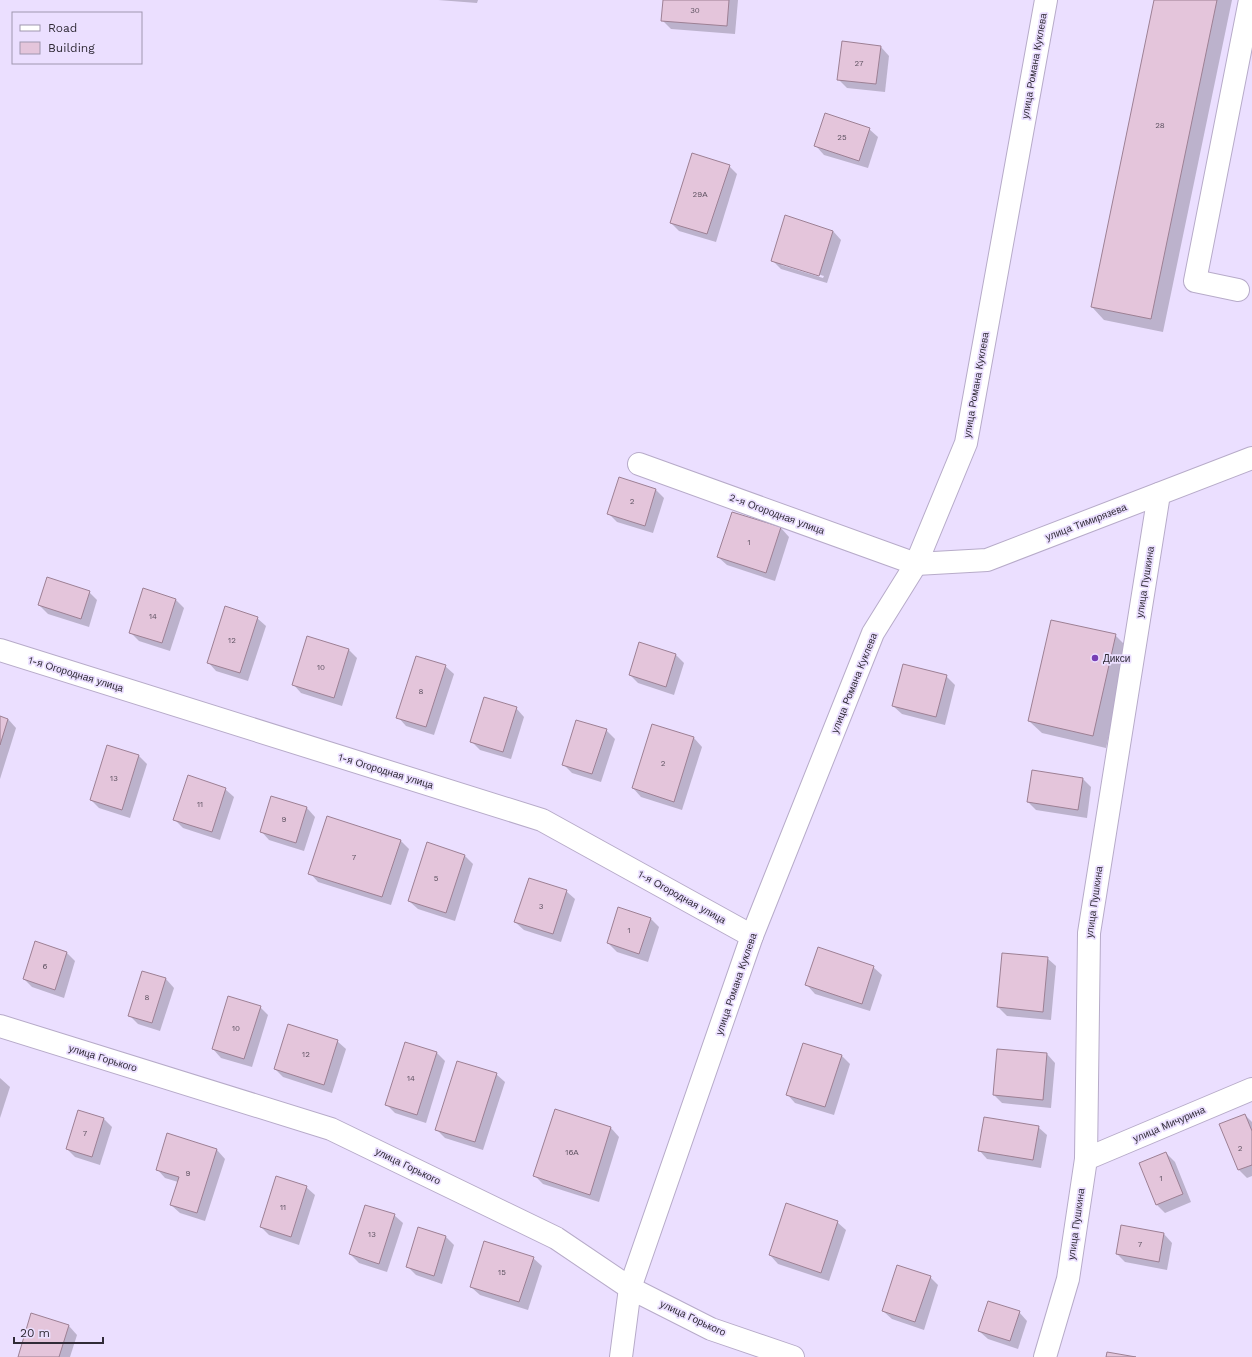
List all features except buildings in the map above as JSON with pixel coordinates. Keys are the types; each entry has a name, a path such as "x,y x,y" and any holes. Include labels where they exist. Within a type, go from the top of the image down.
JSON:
{"street":[{"name":"улица Романа Куклева","path":"621,1357 630,1288 752,936 873,633 916,564 966,443 1046,0"},
{"path":"1238,290 1195,281 1250,5"},
{"name":"улица Тимирязева","path":"916,564 987,560 1252,458"},
{"name":"2-я Огородная улица","path":"639,464 916,564"},
{"name":"улица Пушкина","path":"1045,1357 1068,1279 1086,1159 1088,933 1159,494"},
{"name":"1-я Огородная улица","path":"0,650 542,820 752,936"},
{"name":"улица Горького","path":"0,1026 331,1129 556,1238 630,1288 712,1329 793,1357"},
{"name":"улица Мичурина","path":"1086,1159 1252,1089"}],"place":[{"name":"Дикси","path":"1095,658"}]}
